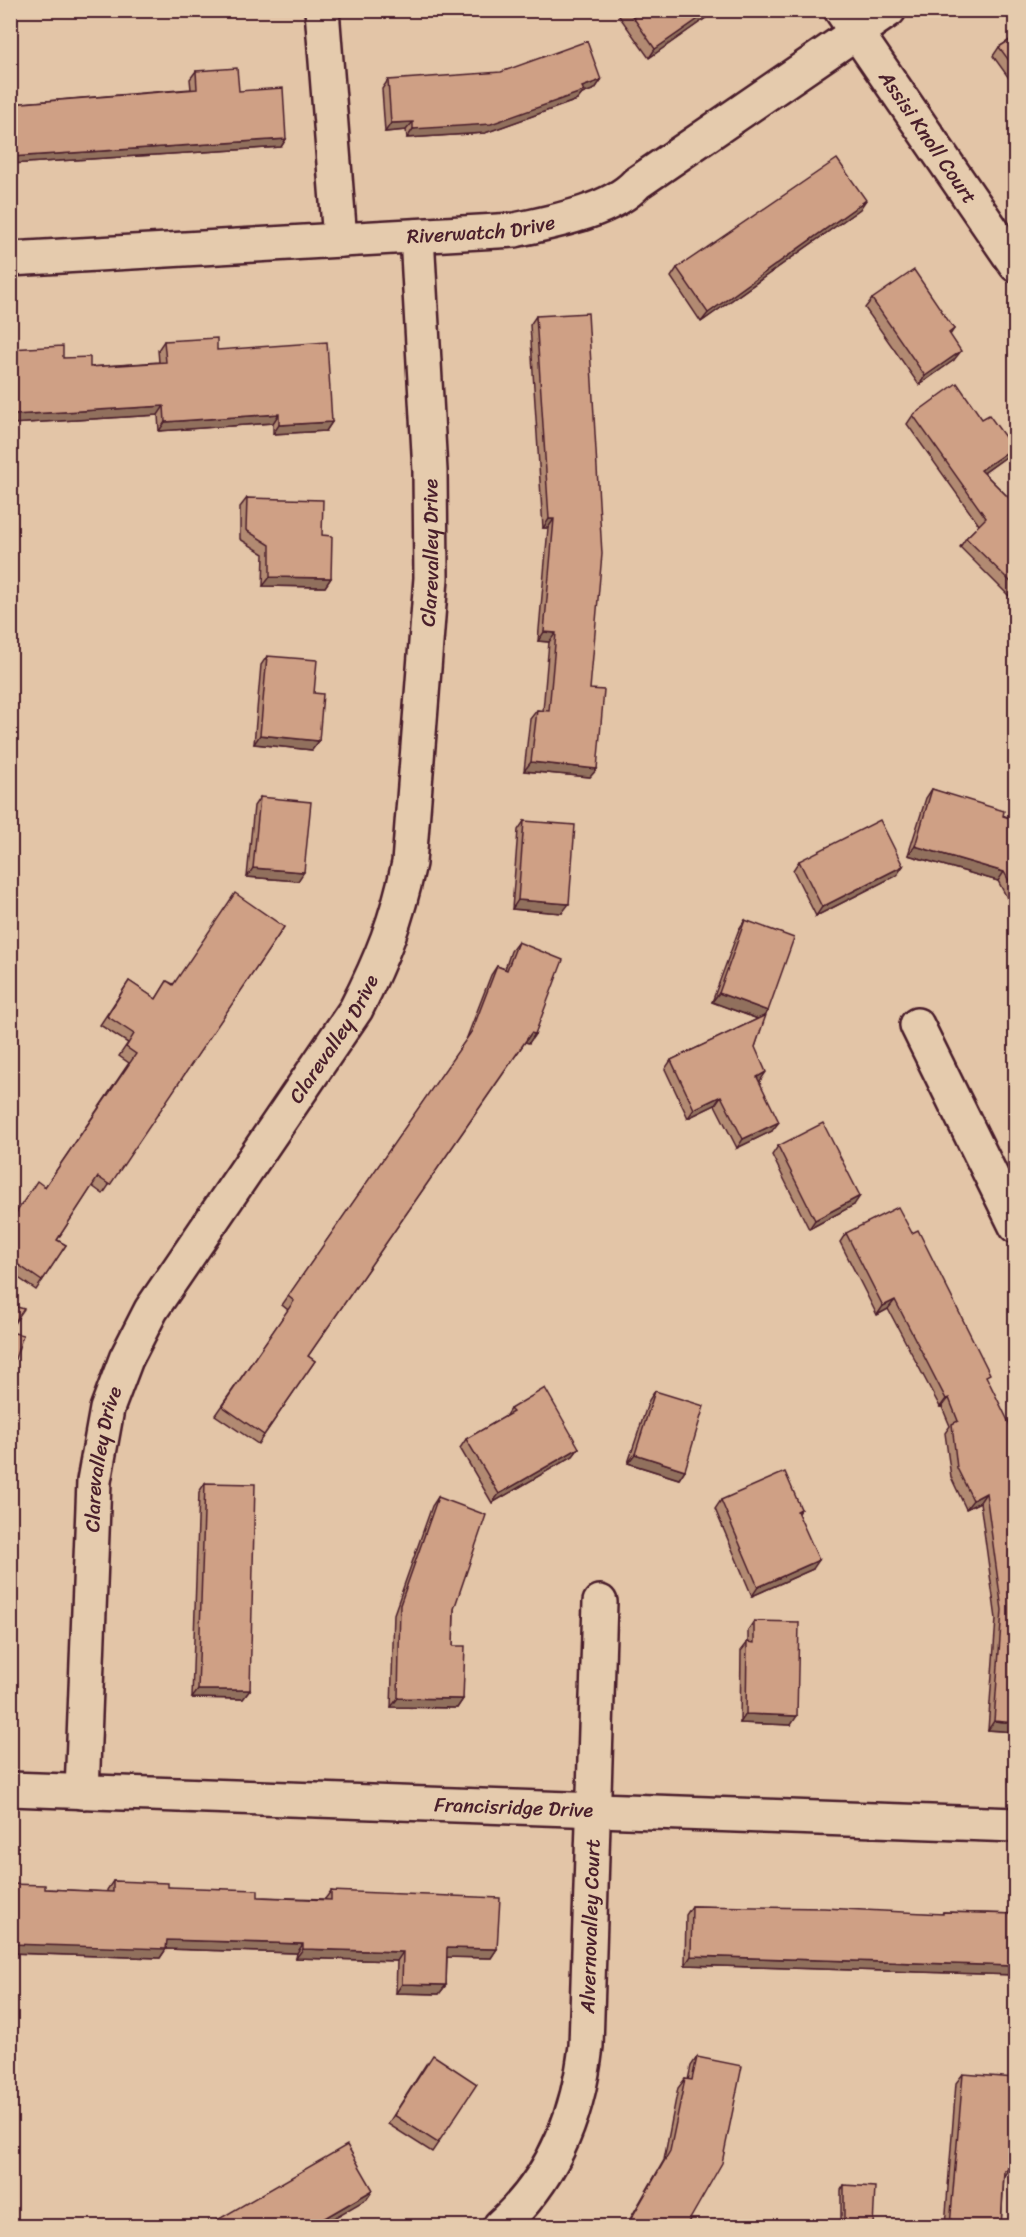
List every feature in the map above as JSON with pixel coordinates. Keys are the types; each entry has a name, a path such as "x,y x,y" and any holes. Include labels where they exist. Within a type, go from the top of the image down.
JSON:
{"street":[{"path":"322,10 340,240"},
{"name":"Riverwatch Drive","path":"10,259 515,230 566,219 613,203 849,22 889,10"},
{"name":"Assisi Knoll Court","path":"849,22 1016,265"},
{"name":"Clarevalley Drive","path":"82,1792 94,1481 107,1409 126,1359 151,1310 356,1010 383,957 401,901 409,863 431,578 430,471 417,236"},
{"path":"916,1025 1016,1226"},
{"name":"Alvernovalley Court","path":"500,2226 517,2211 547,2172 570,2125 581,2086 586,2046 600,1602"},
{"name":"Francisridge Drive","path":"10,1789 1016,1826"}],"building":[{"path":"628,10 711,10 655,49"},
{"path":"1016,36 1016,70 999,47"},
{"path":"587,41 601,80 582,87 584,91 491,124 413,129 413,122 391,123 388,80 501,72"},
{"path":"237,68 239,91 283,88 286,139 10,157 10,104 197,89 196,71"},
{"path":"837,159 866,200 708,313 677,268"},
{"path":"914,270 954,329 949,333 961,351 925,376 872,299"},
{"path":"588,313 602,554 590,689 604,690 597,769 531,762 537,710 549,711 556,633 544,632 554,519 549,519 536,316"},
{"path":"217,338 217,350 327,342 332,422 279,425 279,414 165,422 164,406 13,415 12,399 10,399 10,349 63,346 63,358 90,357 90,367 166,362 164,341"},
{"path":"957,383 982,419 989,415 1013,448 981,470 1016,505 1016,587 966,538 986,518 913,415"},
{"path":"247,498 323,500 322,535 332,536 331,578 270,577 270,545 246,530"},
{"path":"267,656 317,660 314,693 323,694 319,741 260,735"},
{"path":"932,789 1004,811 1003,816 1016,820 1016,893 1004,872 915,846"},
{"path":"260,797 311,802 304,872 253,868"},
{"path":"880,820 903,866 822,907 799,861"},
{"path":"524,821 575,825 569,904 518,900"},
{"path":"235,893 284,927 110,1185 98,1177 57,1240 66,1245 42,1281 10,1259 10,1222 37,1181 45,1187 136,1054 126,1047 134,1034 107,1016 129,981 156,999 167,981 173,985"},
{"path":"745,920 794,938 768,1011 719,993"},
{"path":"518,942 563,960 535,1034 531,1033 308,1356 315,1361 264,1435 222,1406 294,1301 288,1296 472,1031 497,966 507,970"},
{"path":"766,1015 755,1047 766,1072 757,1077 779,1122 743,1139 721,1096 694,1109 671,1060"},
{"path":"823,1123 860,1196 815,1220 778,1146"},
{"path":"898,1207 912,1233 918,1230 990,1374 986,1376 1016,1437 1016,1723 994,1721 1002,1610 986,1493 973,1500 957,1468 952,1424 958,1421 949,1398 946,1399 895,1300 883,1306 846,1233"},
{"path":"10,1305 24,1309 10,1329"},
{"path":"10,1332 23,1335 10,1374"},
{"path":"545,1388 579,1448 499,1494 466,1439 513,1412 510,1409"},
{"path":"655,1391 704,1406 685,1470 635,1454"},
{"path":"785,1472 801,1509 797,1511 819,1560 758,1587 721,1500"},
{"path":"205,1483 255,1484 250,1690 198,1690"},
{"path":"438,1497 486,1515 454,1609 453,1646 465,1646 463,1699 398,1698 400,1605"},
{"path":"754,1621 799,1622 797,1716 746,1714 747,1642 754,1643"},
{"path":"113,1881 168,1883 168,1887 258,1890 258,1897 331,1900 331,1891 500,1898 497,1949 447,1948 446,1985 402,1984 403,1952 303,1949 303,1944 167,1940 166,1949 10,1944 10,1884 45,1885 45,1889 113,1892"},
{"path":"692,1906 824,1908 943,1914 943,1912 1016,1914 1016,1966 691,1956"},
{"path":"433,2055 477,2084 438,2143 394,2115"},
{"path":"697,2057 742,2066 722,2163 686,2226 627,2226 670,2151 685,2079 692,2080"},
{"path":"963,2074 1015,2078 1008,2170 1004,2170 1001,2226 950,2226"},
{"path":"347,2145 373,2190 311,2226 207,2226"},
{"path":"844,2185 875,2187 873,2226 844,2226"}]}
